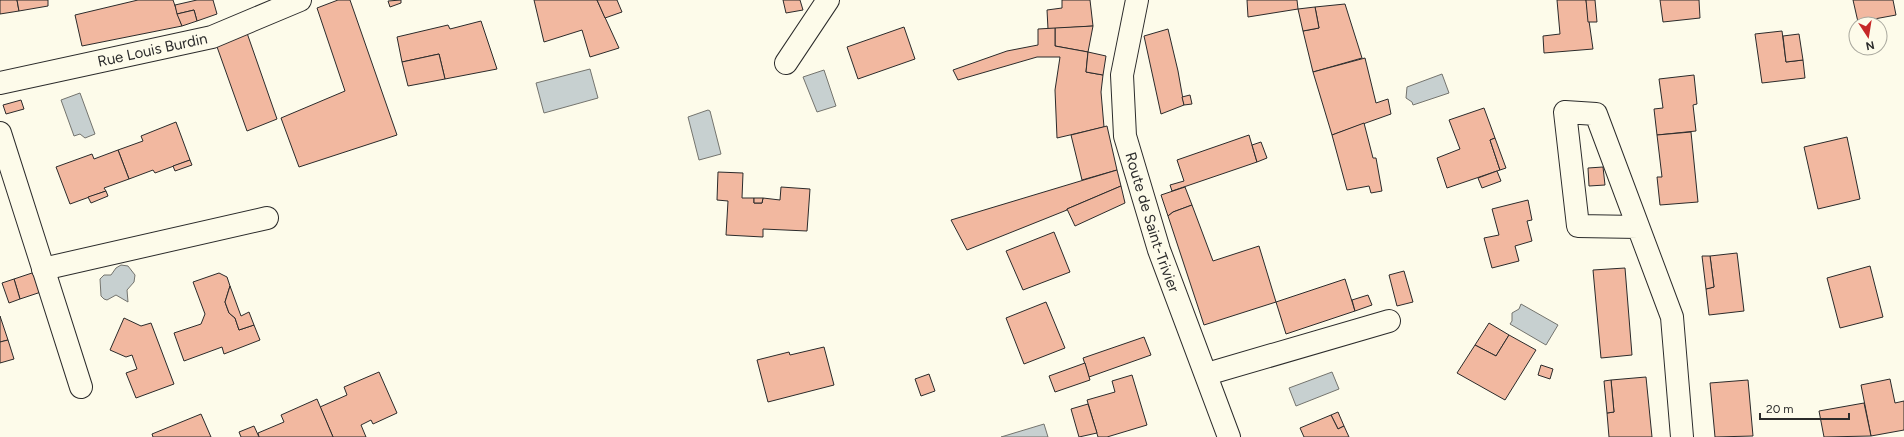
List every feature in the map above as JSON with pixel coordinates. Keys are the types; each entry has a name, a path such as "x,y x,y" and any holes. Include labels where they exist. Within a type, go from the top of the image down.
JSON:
{"main road":[{"name":"Rue Louis Burdin","path":"0,83 212,37 300,0"},
{"path":"786,63 828,0"},
{"name":"Route de Saint-Trivier","path":"1137,0 1122,75 1125,136 1159,250 1229,437"},
{"path":"1638,226 1578,226 1565,112 1596,114 1638,226 1672,317 1682,437"},
{"path":"0,133 81,386"},
{"path":"43,269 267,218"},
{"path":"1206,374 1389,321"}],"shaded area":[{"path":"590,69 598,98 544,113 536,83"},
{"path":"824,70 836,106 817,112 803,77"},
{"path":"1442,74 1449,93 1413,105 1412,102 1406,98 1407,87"},
{"path":"80,93 95,134 85,138 80,134 74,136 61,100"},
{"path":"708,110 710,111 721,154 699,160 688,117"},
{"path":"121,265 128,266 135,275 134,282 127,290 128,302 116,295 107,300 104,299 101,296 100,279 104,275 111,275 116,268"},
{"path":"1521,304 1558,325 1546,345 1510,324 1512,321 1512,313 1519,309"},
{"path":"1332,372 1339,389 1296,406 1289,388"},
{"path":"1044,424 1048,437 1001,437"}],"building":[{"path":"0,0 17,0 19,11 0,14"},
{"path":"17,0 48,0 48,6 19,11"},
{"path":"138,0 173,0 182,26 82,46 75,15"},
{"path":"197,0 213,0 217,14 197,21 194,10 177,14 175,5"},
{"path":"338,0 350,0 397,135 299,167 281,118 345,91 317,8"},
{"path":"401,0 401,3 390,7 388,1"},
{"path":"534,0 597,0 619,48 590,57 582,30 544,42"},
{"path":"597,0 617,0 622,12 605,18"},
{"path":"783,0 800,0 803,10 786,13"},
{"path":"1062,0 1090,0 1093,26 1048,29 1047,10 1062,8"},
{"path":"1247,0 1297,0 1298,9 1248,17"},
{"path":"1557,0 1586,0 1593,49 1544,53 1543,36 1560,34"},
{"path":"1586,0 1595,0 1597,22 1588,22"},
{"path":"1660,0 1699,0 1700,18 1663,22"},
{"path":"1853,0 1893,0 1896,15 1888,16 1857,16"},
{"path":"1345,4 1362,58 1313,72 1303,31 1319,28 1315,7"},
{"path":"1315,7 1319,28 1303,31 1298,9"},
{"path":"194,10 197,21 182,26 177,14"},
{"path":"481,21 497,69 445,79 439,54 402,62 397,37 448,25 450,29"},
{"path":"1093,26 1088,52 1055,46 1055,28"},
{"path":"904,27 915,59 858,79 847,47"},
{"path":"1055,28 1055,46 1088,52 1086,72 1103,75 1101,92 1104,127 1057,138 1055,90 1060,57 1037,57 958,80 953,70 1007,51 1038,45 1038,29"},
{"path":"1168,29 1184,105 1161,114 1144,36"},
{"path":"1782,31 1786,62 1803,60 1805,78 1762,83 1755,34"},
{"path":"247,33 277,119 247,131 216,44"},
{"path":"1799,34 1803,60 1786,62 1783,36"},
{"path":"1088,52 1106,56 1103,75 1086,72"},
{"path":"439,54 445,79 408,86 402,62"},
{"path":"1365,58 1376,103 1388,99 1391,114 1332,135 1313,72"},
{"path":"1694,75 1697,104 1693,105 1696,131 1657,135 1654,109 1663,108 1659,79"},
{"path":"1190,95 1192,104 1184,105 1182,97"},
{"path":"21,100 24,109 6,114 3,105"},
{"path":"1484,108 1495,138 1490,140 1500,170 1447,188 1437,158 1460,149 1449,120"},
{"path":"176,122 190,160 155,173 153,170 129,179 118,150 143,141 141,136"},
{"path":"1364,123 1373,158 1376,158 1382,191 1371,193 1369,186 1347,190 1332,135"},
{"path":"1107,126 1117,170 1082,180 1071,135"},
{"path":"1691,132 1698,202 1660,205 1657,177 1662,177 1657,135"},
{"path":"1249,135 1257,162 1172,191 1170,185 1184,181 1177,160"},
{"path":"1847,137 1860,199 1818,209 1804,147"},
{"path":"1495,138 1506,168 1500,170 1490,140"},
{"path":"1261,142 1267,158 1257,162 1252,145"},
{"path":"118,150 129,179 104,188 106,191 70,204 56,167 92,154 94,159"},
{"path":"190,160 192,165 175,171 173,166"},
{"path":"1603,167 1605,185 1589,186 1588,168"},
{"path":"1117,170 1121,186 1067,210 967,250 951,220"},
{"path":"1497,171 1501,181 1482,188 1478,178"},
{"path":"718,172 743,173 742,198 754,198 754,203 762,203 763,198 780,200 781,187 810,189 807,231 763,229 763,237 726,235 728,201 717,200"},
{"path":"1121,186 1125,203 1075,226 1067,209"},
{"path":"1185,187 1192,205 1173,212 1168,216 1161,195"},
{"path":"106,191 108,196 91,203 88,197"},
{"path":"754,198 763,198 762,203 754,203"},
{"path":"1528,200 1532,220 1527,221 1532,241 1515,246 1519,261 1492,268 1484,238 1499,235 1492,209"},
{"path":"1192,205 1213,261 1259,246 1276,302 1204,325 1168,216 1173,212"},
{"path":"1054,232 1070,272 1023,290 1006,251"},
{"path":"1737,253 1744,311 1709,315 1706,289 1714,287 1710,256"},
{"path":"1702,256 1710,256 1714,287 1706,289"},
{"path":"1870,266 1883,317 1840,328 1827,278"},
{"path":"1625,268 1632,355 1601,358 1593,270"},
{"path":"1404,271 1413,302 1397,306 1389,275"},
{"path":"35,272 41,292 20,299 14,279"},
{"path":"219,273 227,277 230,286 225,302 229,313 235,318 239,330 254,325 260,340 224,354 222,347 184,361 174,333 201,324 205,314 193,282"},
{"path":"14,279 20,299 9,303 2,283"},
{"path":"1345,279 1355,311 1286,334 1276,302"},
{"path":"230,286 241,316 249,312 254,325 239,330 235,318 229,313 225,302"},
{"path":"1368,295 1372,305 1355,311 1352,300"},
{"path":"1046,302 1065,348 1024,364 1006,318"},
{"path":"0,316 8,340 0,342"},
{"path":"124,318 141,326 151,323 174,384 136,398 126,373 137,369 132,355 126,357 110,350"},
{"path":"1489,323 1509,335 1496,356 1475,345"},
{"path":"1509,335 1536,350 1505,400 1457,373 1475,345 1496,356"},
{"path":"1144,337 1151,355 1089,377 1083,358"},
{"path":"8,340 14,359 0,363 0,342"},
{"path":"824,347 834,385 768,402 757,360 789,352 790,355"},
{"path":"1085,363 1090,380 1055,392 1049,376"},
{"path":"1541,365 1553,369 1550,379 1538,375"},
{"path":"379,372 397,413 373,424 371,420 361,425 366,437 333,437 320,407 347,395 344,387"},
{"path":"929,374 935,391 921,396 915,379"},
{"path":"1132,375 1147,425 1107,437 1098,437 1087,400 1115,392 1112,381"},
{"path":"1646,377 1652,437 1609,437 1607,413 1614,412 1611,380"},
{"path":"1890,379 1895,403 1904,401 1904,430 1871,436 1861,385"},
{"path":"1611,380 1614,412 1607,413 1604,381"},
{"path":"1748,380 1753,436 1715,437 1710,383"},
{"path":"317,399 333,437 259,437 258,433 284,422 281,415"},
{"path":"1864,403 1871,436 1824,437 1819,411"},
{"path":"1088,404 1097,433 1079,437 1071,409"},
{"path":"1338,412 1344,426 1338,429 1331,415"},
{"path":"201,414 211,437 153,437 152,434"},
{"path":"1331,415 1338,429 1344,426 1349,437 1304,437 1300,428"},
{"path":"254,426 259,437 241,437 239,432"}]}
